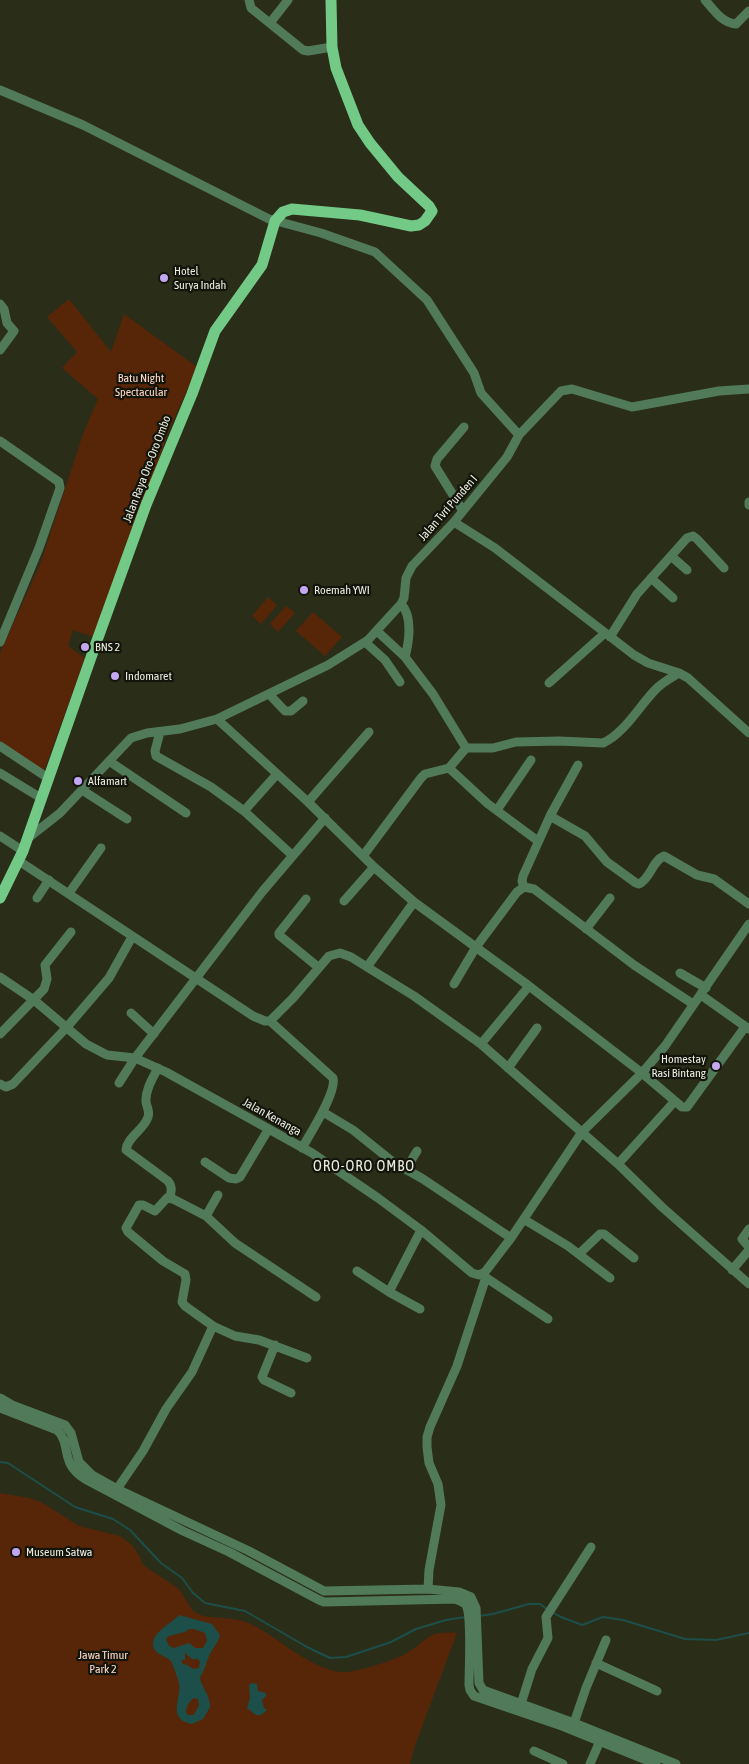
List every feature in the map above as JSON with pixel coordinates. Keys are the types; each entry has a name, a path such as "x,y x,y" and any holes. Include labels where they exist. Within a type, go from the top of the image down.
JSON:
{"main road":[{"path":"275,221 283,212 292,209 360,214 404,226 415,226 425,221 432,211 398,177 360,128 336,68 332,47 331,0"},
{"name":"Jalan Raya Oro-Oro Ombo","path":"0,898 21,856 146,505 192,394 215,331 262,265 275,221"}],"street":[{"path":"249,0 251,8 303,50 308,51 332,47"},
{"path":"270,23 288,0"},
{"path":"705,0 728,24 736,24 749,11"},
{"path":"0,90 83,125 275,221 320,233 375,252 422,295 431,306 474,373 481,392 519,434"},
{"path":"0,304 4,309 7,323 14,331 0,350"},
{"name":"Jalan Tvri Punden I","path":"401,604 404,598 406,578 412,566 454,522 507,457 519,434 556,394 572,389 632,407 719,391 745,390"},
{"path":"463,511 435,466 437,459 464,427"},
{"path":"0,441 58,482 60,488 39,548 0,642"},
{"path":"454,522 495,548 634,655 648,663 679,673 688,678 749,733"},
{"path":"549,683 608,635 637,594 687,538 692,536 724,568"},
{"path":"671,556 687,570"},
{"path":"651,578 673,598"},
{"path":"27,839 48,824 131,738 147,733 180,730 218,719 328,665 366,642 401,604 407,612 409,644 405,657"},
{"path":"377,631 405,657 433,694 466,748"},
{"path":"366,642 384,660 400,682"},
{"path":"363,856 420,778 425,774 449,768 466,748 493,748 516,742 603,743 619,731 663,683 679,673"},
{"path":"269,694 285,711 291,711 303,701"},
{"path":"218,719 414,902 529,986 682,1107 687,1107 747,1028 680,973"},
{"path":"160,732 155,751 156,756 244,810 292,855"},
{"path":"308,802 370,732"},
{"path":"0,746 48,778"},
{"path":"497,810 531,760"},
{"path":"109,762 186,813"},
{"path":"524,886 523,876 538,841 578,765"},
{"path":"449,768 497,810 538,841"},
{"path":"0,773 41,798"},
{"path":"244,810 278,774"},
{"path":"82,790 127,818"},
{"path":"36,816 48,824"},
{"path":"550,816 585,836 607,862 636,883 639,884 645,881 659,858 664,856 697,876 714,879 749,904"},
{"path":"119,1083 134,1058 292,855 324,818"},
{"path":"0,836 49,880 132,937 253,1016 270,1021 333,1078 334,1084 323,1112 302,1148"},
{"path":"69,893 101,848"},
{"path":"344,901 374,866"},
{"path":"37,898 49,880"},
{"path":"524,886 534,889 634,965 693,1004"},
{"path":"454,984 476,947 517,892 524,886"},
{"path":"586,929 610,898"},
{"path":"306,899 279,932 279,935 318,967"},
{"path":"368,966 414,902"},
{"path":"428,1589 441,1505 438,1484 429,1463 427,1437 430,1426 457,1366 484,1276 524,1220 582,1132 642,1074 665,1046 749,924"},
{"path":"0,1034 34,1000 46,984 45,965 71,932"},
{"path":"0,1084 6,1087 13,1084 67,1027 113,972 132,937"},
{"path":"270,1021 293,998 329,956 336,953 351,957 368,966 439,1013 481,1044 618,1164 662,1207 749,1284"},
{"name":"Jalan Kenanga","path":"0,977 34,1000 86,1044 96,1050 107,1055 134,1058 158,1068 302,1148 378,1198 421,1230 472,1273 484,1276 548,1319"},
{"path":"481,1044 529,986"},
{"path":"131,1013 154,1034"},
{"path":"508,1068 537,1028"},
{"path":"158,1068 146,1097 148,1116 127,1145 126,1150 168,1181 171,1184 172,1193 155,1210 139,1205 126,1228 164,1261 183,1272 186,1280 182,1302 185,1306 213,1326 235,1336 259,1340 307,1358"},
{"path":"618,1164 675,1101"},
{"path":"323,1112 353,1130 393,1162 424,1179 511,1238"},
{"path":"204,1162 229,1178 236,1179 240,1177 268,1130"},
{"path":"406,1169 417,1151"},
{"path":"206,1216 218,1195"},
{"path":"169,1198 206,1216 235,1242 316,1297"},
{"path":"524,1220 580,1254 610,1278"},
{"path":"732,1270 749,1249 742,1239 749,1229"},
{"path":"389,1292 421,1230"},
{"path":"580,1254 600,1234 604,1234 634,1258"},
{"path":"357,1271 420,1309"},
{"path":"117,1489 143,1451 166,1409 192,1372 213,1326"},
{"path":"275,1345 262,1377 264,1380 291,1393"},
{"path":"2,1405 65,1425 70,1433 76,1457 82,1467 117,1489 310,1596 324,1602 455,1599 472,1608"},
{"path":"2,1405 57,1430 63,1438 71,1467 79,1476 110,1494 171,1519"},
{"path":"186,1527 249,1551 324,1592 428,1589 462,1592 471,1598 480,1686 487,1692 574,1723 632,1749 656,1764"},
{"path":"521,1704 532,1669 548,1638 546,1621 549,1611 591,1547"},
{"path":"473,1624 469,1685 474,1696 600,1741 632,1749 676,1764"},
{"path":"574,1723 606,1640"},
{"path":"596,1663 657,1691"},
{"path":"590,1764 600,1741"},
{"path":"534,1752 563,1764"}],"green space":[{"name":"Batu Night Spectacular","path":"69,299 111,352 124,314 197,367 168,433 134,533 93,637 73,630 68,646 85,658 44,771 0,741 0,653 41,562 83,434 98,399 62,368 77,352 47,317"},
{"path":"268,597 277,605 261,624 252,616"},
{"path":"286,606 295,613 278,632 270,624"},
{"path":"313,612 342,637 325,656 296,631"},
{"name":"Jawa Timur Park 2","path":"0,1493 41,1502 79,1526 120,1536 132,1545 143,1565 179,1589 193,1611 203,1616 249,1623 304,1658 327,1669 345,1672 372,1666 403,1655 432,1635 438,1633 457,1633 414,1748 410,1764 0,1764"}],"water":[{"path":"179,1615 212,1624 220,1635 200,1677 209,1698 210,1707 203,1719 192,1724 179,1718 177,1713 179,1683 171,1661 153,1647 156,1635","holes":["189,1629 205,1633 207,1641 203,1648 195,1648 189,1643 174,1648 169,1646 166,1639 169,1636 185,1632","185,1653 192,1659 198,1659 200,1662 199,1668 193,1669 183,1664 181,1660 185,1660","194,1698 198,1699 199,1705 194,1715 186,1713 189,1702"]},
{"path":"252,1683 257,1684 258,1691 266,1693 262,1700 264,1708 267,1710 261,1715 256,1715 247,1708 250,1698 249,1685"}],"waterway":[{"path":"0,1462 8,1463 75,1507 113,1519 130,1530 161,1563 182,1578 193,1593 205,1603 245,1611 307,1647 330,1658 346,1657 391,1642 416,1629 446,1620 466,1617"},
{"path":"479,1616 529,1604 540,1604 548,1610"},
{"path":"552,1612 582,1625 603,1617 623,1620 685,1639 716,1640 749,1633"}],"place":[{"name":"Hotel Surya Indah","path":"164,278"},
{"name":"Roemah YWI","path":"304,590"},
{"name":"BNS 2","path":"85,647"},
{"name":"Indomaret","path":"115,676"},
{"name":"Alfamart","path":"78,781"},
{"name":"Homestay Rasi Bintang","path":"716,1066"},
{"name":"Museum Satwa","path":"16,1552"}],"district":[{"name":"ORO-ORO OMBO","path":"364,1166"}]}
